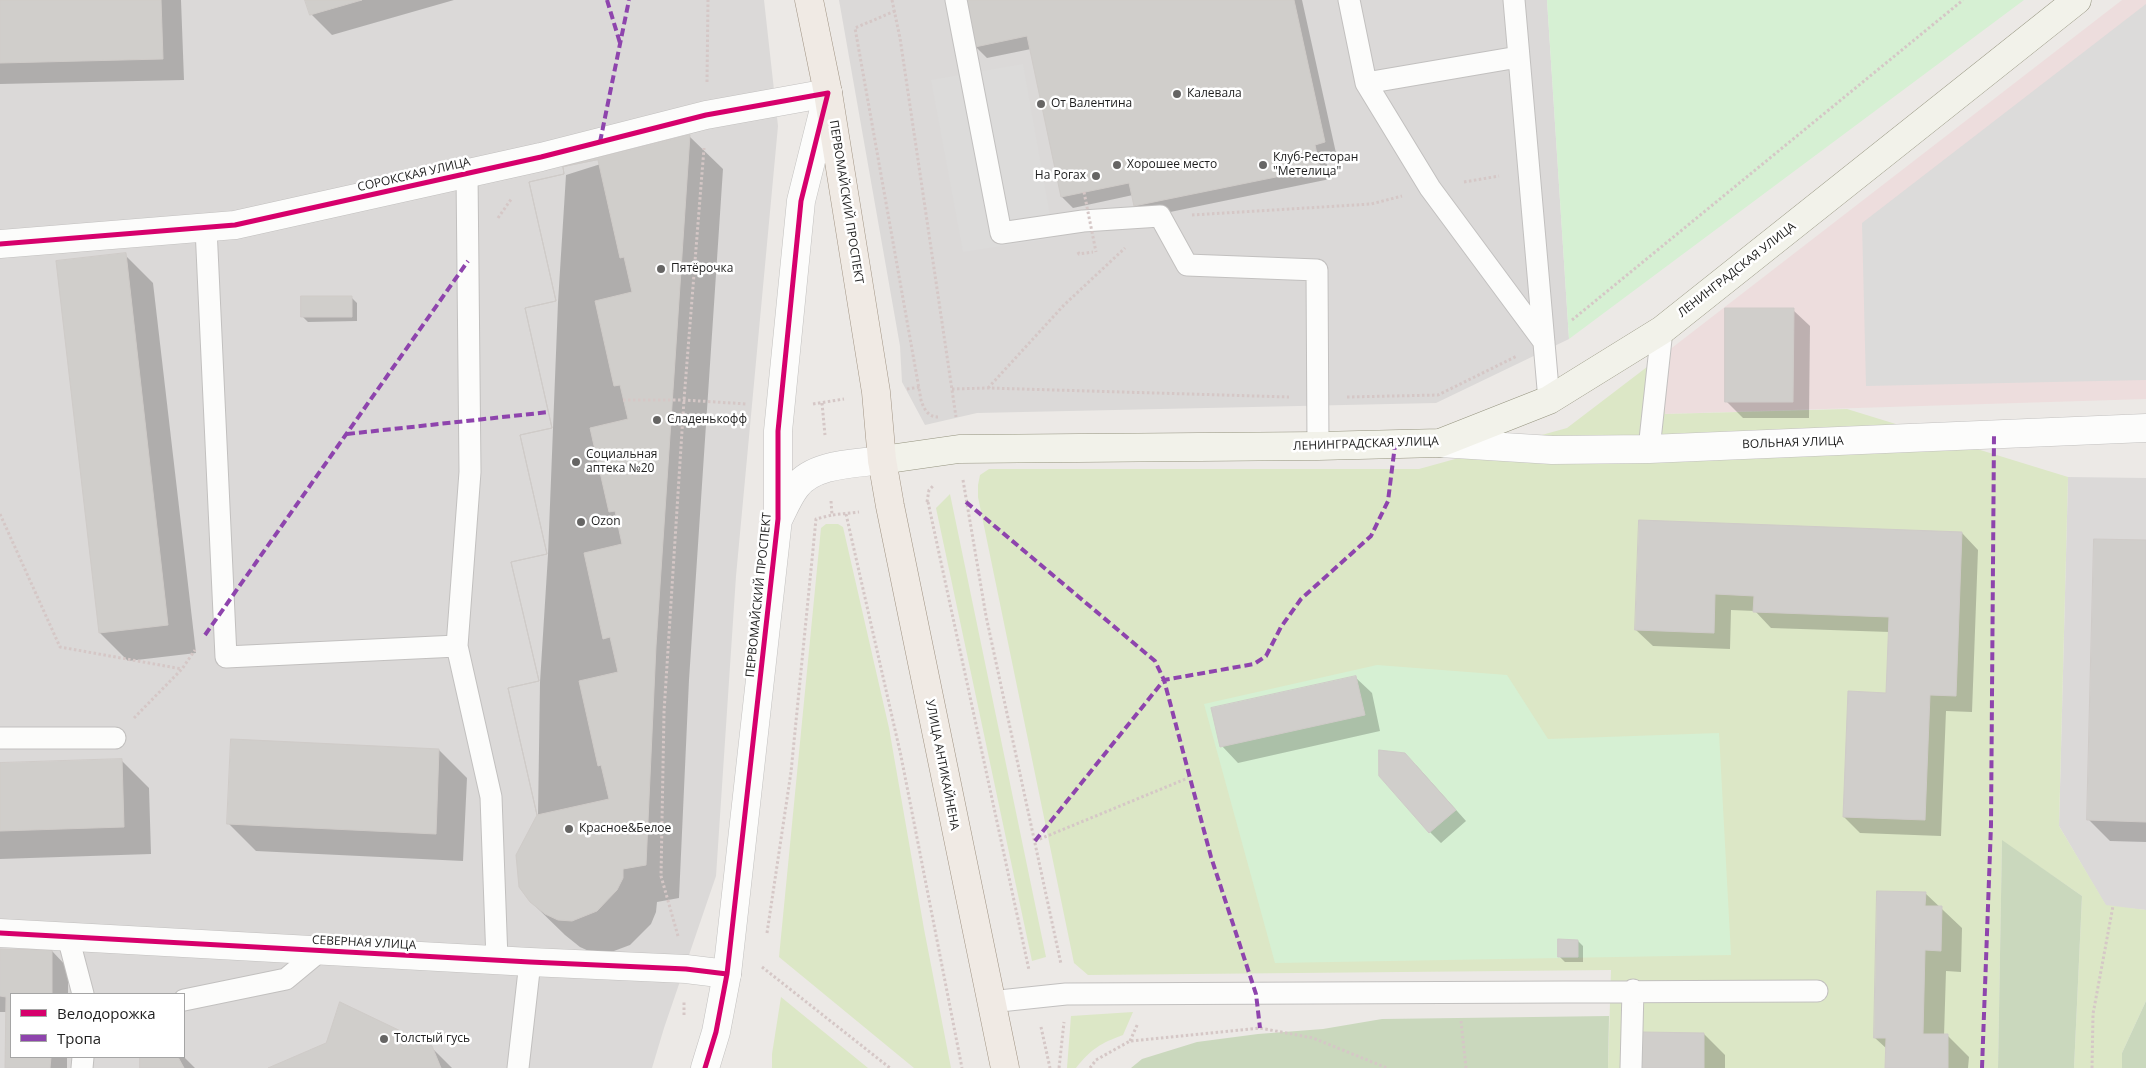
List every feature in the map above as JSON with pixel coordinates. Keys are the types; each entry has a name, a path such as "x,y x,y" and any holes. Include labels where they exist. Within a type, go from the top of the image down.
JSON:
{"main road":[{"name":"ЛЕНИНГРАДСКАЯ УЛИЦА","path":"882,460 959,449 1440,443 1549,400 1662,330 2077,0"},
{"name":"ПЕРВОМАЙСКИЙ ПРОСПЕКТ","path":"813,1 876,392 882,460"},
{"name":"УЛИЦА АНТИКАЙНЕНА","path":"882,460 990,1002 1005,1068"}],"street":[{"name":"СОРОКСКАЯ УЛИЦА","path":"0,244 235,226 706,116 828,93"},
{"name":"ПЕРВОМАЙСКИЙ ПРОСПЕКТ","path":"705,1068 716,1032 727,974 778,519 778,431 801,201 828,93"},
{"name":"ВОЛЬНАЯ УЛИЦА","path":"1440,443 1552,450 1649,449 2146,428"},
{"name":"ЛЕНИНГРАДСКАЯ УЛИЦА","path":"778,519 796,486 814,472 828,468 882,460"},
{"name":"СЕВЕРНАЯ УЛИЦА","path":"0,933 686,969 727,974"}],"lane":[{"path":"956,0 1001,232 1083,221 1160,216 1187,265 1317,270 1318,446"},
{"path":"1349,0 1366,83 1430,188 1544,342"},
{"path":"1514,0 1549,400"},
{"path":"1366,83 1518,57"},
{"path":"467,173 470,472 457,646 491,797 497,960"},
{"path":"206,228 226,657 457,646"},
{"path":"1649,449 1662,330"},
{"path":"0,738 115,738"},
{"path":"68,937 83,993"},
{"path":"185,1000 286,979 321,950"},
{"path":"518,1068 530,962"},
{"path":"990,1002 1066,994 1459,993 1633,990 1817,991"},
{"path":"1632,1068 1633,990"}],"path":[{"path":"684,1017 686,969 661,876 664,712 684,400 706,116 708,0"},
{"path":"892,0 900,38 956,414 949,415"},
{"path":"895,11 855,28 921,400 925,411 935,417 942,416"},
{"path":"1084,192 1096,252"},
{"path":"496,221 513,197"},
{"path":"988,388 1064,305 1160,216 1371,204"},
{"path":"623,400 684,400"},
{"path":"962,473 986,616 1060,963"},
{"path":"928,502 1050,1068"},
{"path":"0,514 60,647 182,669 115,738"},
{"path":"846,514 902,756 962,1068"},
{"path":"766,938 791,772 816,519 832,515"},
{"path":"1035,841 1188,778"},
{"path":"2092,1068 2093,1014 2113,906"},
{"path":"760,976 763,957"},
{"path":"762,967 890,1068"},
{"path":"1459,993 1466,1068"},
{"path":"1059,1068 1064,1019"},
{"path":"1090,1068 1096,1060 1130,1041 1260,1028 1313,1038 1387,1068"}],"shaded area":[{"path":"0,0 764,0 778,126 736,576 716,876 652,1068 0,1068"},
{"path":"839,0 1547,0 1569,339 1436,403 977,413 925,425 902,382 900,346"},
{"path":"2122,0 2146,0 2146,399 1664,414 1664,354"},
{"path":"2146,4 2146,380 1866,386 1862,223"},
{"path":"1023,64 1054,238 963,252 931,80"},
{"path":"2068,477 2146,478 2146,910 2106,906 2059,826"}],"green space":[{"path":"1547,0 2024,0 1569,339"},
{"path":"1664,354 1665,414 1847,409 2068,477 2059,826 2106,905 2146,910 2146,1001 2122,1053 2122,1068 2074,1068 2082,896 2002,841 1998,1068 1608,1068 1611,970 1088,975 1074,963 978,497 980,475 989,469 1419,469 1567,428"},
{"path":"950,494 1046,957 1032,961 936,508"},
{"path":"826,524 838,524 843,527 889,728 924,929 951,1068 914,1068 779,957 821,528"},
{"path":"1377,665 1507,675 1548,739 1719,733 1731,955 1275,963 1204,704"},
{"path":"2002,840 2082,896 2074,1068 1998,1068"},
{"path":"781,997 868,1068 772,1068 772,1054"},
{"path":"2146,1001 2146,1068 2122,1068 2122,1053"},
{"path":"1133,1012 1123,1035 1097,1047 1076,1068 1067,1068 1071,1016"},
{"path":"1609,1016 1608,1068 1131,1068 1142,1059 1197,1042 1258,1034 1323,1029 1382,1019"}],"building":[{"path":"0,0 161,0 163,59 0,63"},
{"path":"305,0 362,0 310,15"},
{"name":"Калевала","path":"965,0 1294,0 1325,142 1315,145 1320,168 1134,206 1129,183 1061,197 1027,36 975,47"},
{"path":"690,135 656,646 646,865 623,869 623,878 617,890 597,911 572,921 558,920 545,914 530,902 519,887 516,855 537,815 508,688 539,681 511,562 547,554 520,435 552,428 525,308 556,301 529,182 564,174 563,167"},
{"path":"598,160 620,258 624,257 632,292 595,301 614,386 620,385 628,419 590,428 609,512 615,511 622,544 584,553 603,639 610,637 618,672 579,681 598,766 601,765 609,799 537,815 508,688 539,681 511,562 547,554 520,435 552,428 525,308 556,301 529,182 564,174 563,167"},
{"path":"126,253 168,625 99,633 56,261"},
{"path":"301,296 352,296 352,317 301,317"},
{"path":"1725,308 1794,308 1793,402 1725,402"},
{"path":"1639,520 1962,532 1956,696 1930,695 1925,820 1843,817 1848,691 1886,693 1889,617 1753,612 1754,596 1715,594 1714,633 1635,630"},
{"path":"2094,539 2146,540 2146,822 2087,820"},
{"path":"1356,676 1365,715 1220,747 1211,708"},
{"path":"231,739 439,749 436,834 227,824"},
{"path":"1379,750 1405,753 1456,810 1429,833 1379,776"},
{"path":"122,759 124,827 0,831 0,763"},
{"path":"1877,891 1926,892 1925,906 1942,906 1941,951 1925,950 1923,1034 1948,1034 1948,1068 1885,1068 1886,1038 1874,1038"},
{"path":"1558,939 1578,940 1578,957 1558,957"},
{"path":"0,949 52,950 52,993 10,993 10,1058 51,1058 50,1068 5,1068 6,997 0,996"},
{"path":"340,1002 432,1046 441,1068 268,1068 326,1043"},
{"path":"1642,1032 1704,1033 1704,1068 1641,1068"},
{"path":"140,1058 179,1058 184,1068 140,1068"}],"marked path":[{"path":"607,0 620,43"},
{"path":"600,142 629,0"},
{"path":"205,635 468,261"},
{"path":"347,434 549,412"},
{"path":"1982,1068 1991,825 1994,434"},
{"path":"1035,841 1164,680 1254,664 1266,656 1281,627 1301,599 1371,536 1388,501 1395,445"},
{"path":"966,502 1155,661 1164,680 1211,857 1256,994 1260,1028"}],"cycle path":[{"path":"0,244 235,225 541,157 706,115 828,93 801,201 778,431 778,519 727,974 716,1032 705,1068"},
{"path":"0,933 686,969 727,974"}],"place":[{"name":"Калевала","path":"1177,94"},
{"name":"От Валентина","path":"1041,104"},
{"name":"Хорошее место","path":"1117,165"},
{"name":"Клуб-Ресторан \"Метелица\"","path":"1263,165"},
{"name":"На Рогах","path":"1096,176"},
{"name":"Пятёрочка","path":"661,269"},
{"name":"Сладенькофф","path":"657,420"},
{"name":"Социальная аптека №20","path":"576,462"},
{"name":"Ozon","path":"581,522"},
{"name":"Красное&Белое","path":"569,829"},
{"name":"Толстый гусь","path":"384,1039"}]}
